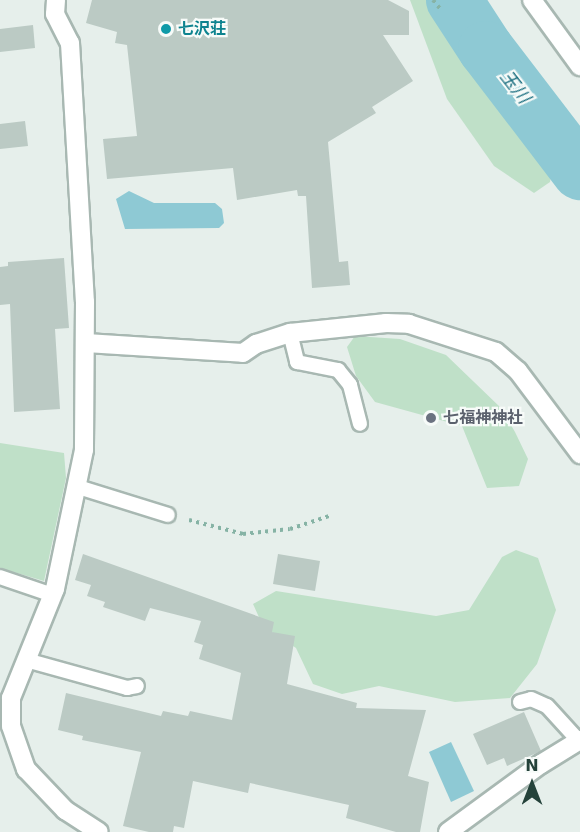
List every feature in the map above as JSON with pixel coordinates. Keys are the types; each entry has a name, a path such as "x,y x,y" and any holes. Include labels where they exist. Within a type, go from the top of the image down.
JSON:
{"street":[{"path":"56,0 55,14 70,43 86,343 84,450 78,487 52,595 11,698 10,726 26,769 65,810 99,832"},
{"path":"532,0 580,66"},
{"path":"86,343 243,353 256,344 290,333 386,323 409,324 496,352 518,371 580,454"},
{"path":"448,832 541,764 580,740"}],"lane":[{"path":"290,333 297,362 338,370 350,385 360,424"},
{"path":"78,487 168,514"},
{"path":"0,577 52,595"},
{"path":"26,660 127,688 137,686"},
{"path":"520,702 531,699 548,706 580,740"}],"path":[{"path":"433,0 441,10"},
{"path":"168,514 243,534 290,529 332,514"}],"green space":[{"path":"410,0 443,0 554,159 550,182 534,193 494,166 447,99"},
{"path":"355,336 400,339 446,355 501,408 515,432 528,459 519,486 487,488 462,426 375,402 356,376 347,347"},
{"path":"0,443 64,453 66,478 44,581 0,568"},
{"path":"516,550 538,558 556,610 537,664 510,698 455,702 379,686 342,694 313,684 296,648 263,626 253,604 276,591 436,616 469,610 502,557"}],"water":[{"path":"129,191 154,203 215,203 222,209 224,223 219,228 125,229 116,199"},
{"path":"451,742 474,791 451,802 429,752"}],"building":[{"path":"92,0 388,0 409,11 409,35 383,35 413,81 372,107 376,113 328,142 339,262 348,261 350,285 312,288 306,196 298,196 297,190 237,200 233,168 107,179 103,139 137,136 127,45 115,43 117,32 86,23"},
{"path":"33,25 35,48 0,52 0,29"},
{"path":"25,121 28,146 0,149 0,124"},
{"path":"64,258 69,328 55,329 60,409 14,412 10,304 0,305 0,267 8,266 8,262"},
{"path":"83,554 274,622 272,632 295,636 287,684 357,703 356,708 426,710 408,776 429,782 420,832 396,832 346,818 349,805 250,783 248,793 193,781 184,828 174,826 173,832 149,832 123,826 141,752 82,740 83,736 58,730 66,693 161,716 163,711 188,716 190,711 232,720 241,673 199,659 203,645 194,642 201,621 150,608 145,621 103,607 105,602 87,596 91,585 75,580"},
{"path":"278,554 320,561 315,591 273,584"},
{"path":"524,712 541,751 507,766 504,758 487,765 473,734"}],"waterway":[{"name":"玉川","path":"454,0 486,49 580,172"}],"place":[{"name":"七沢荘","path":"166,29"},
{"name":"七福神神社","path":"431,418"}]}
